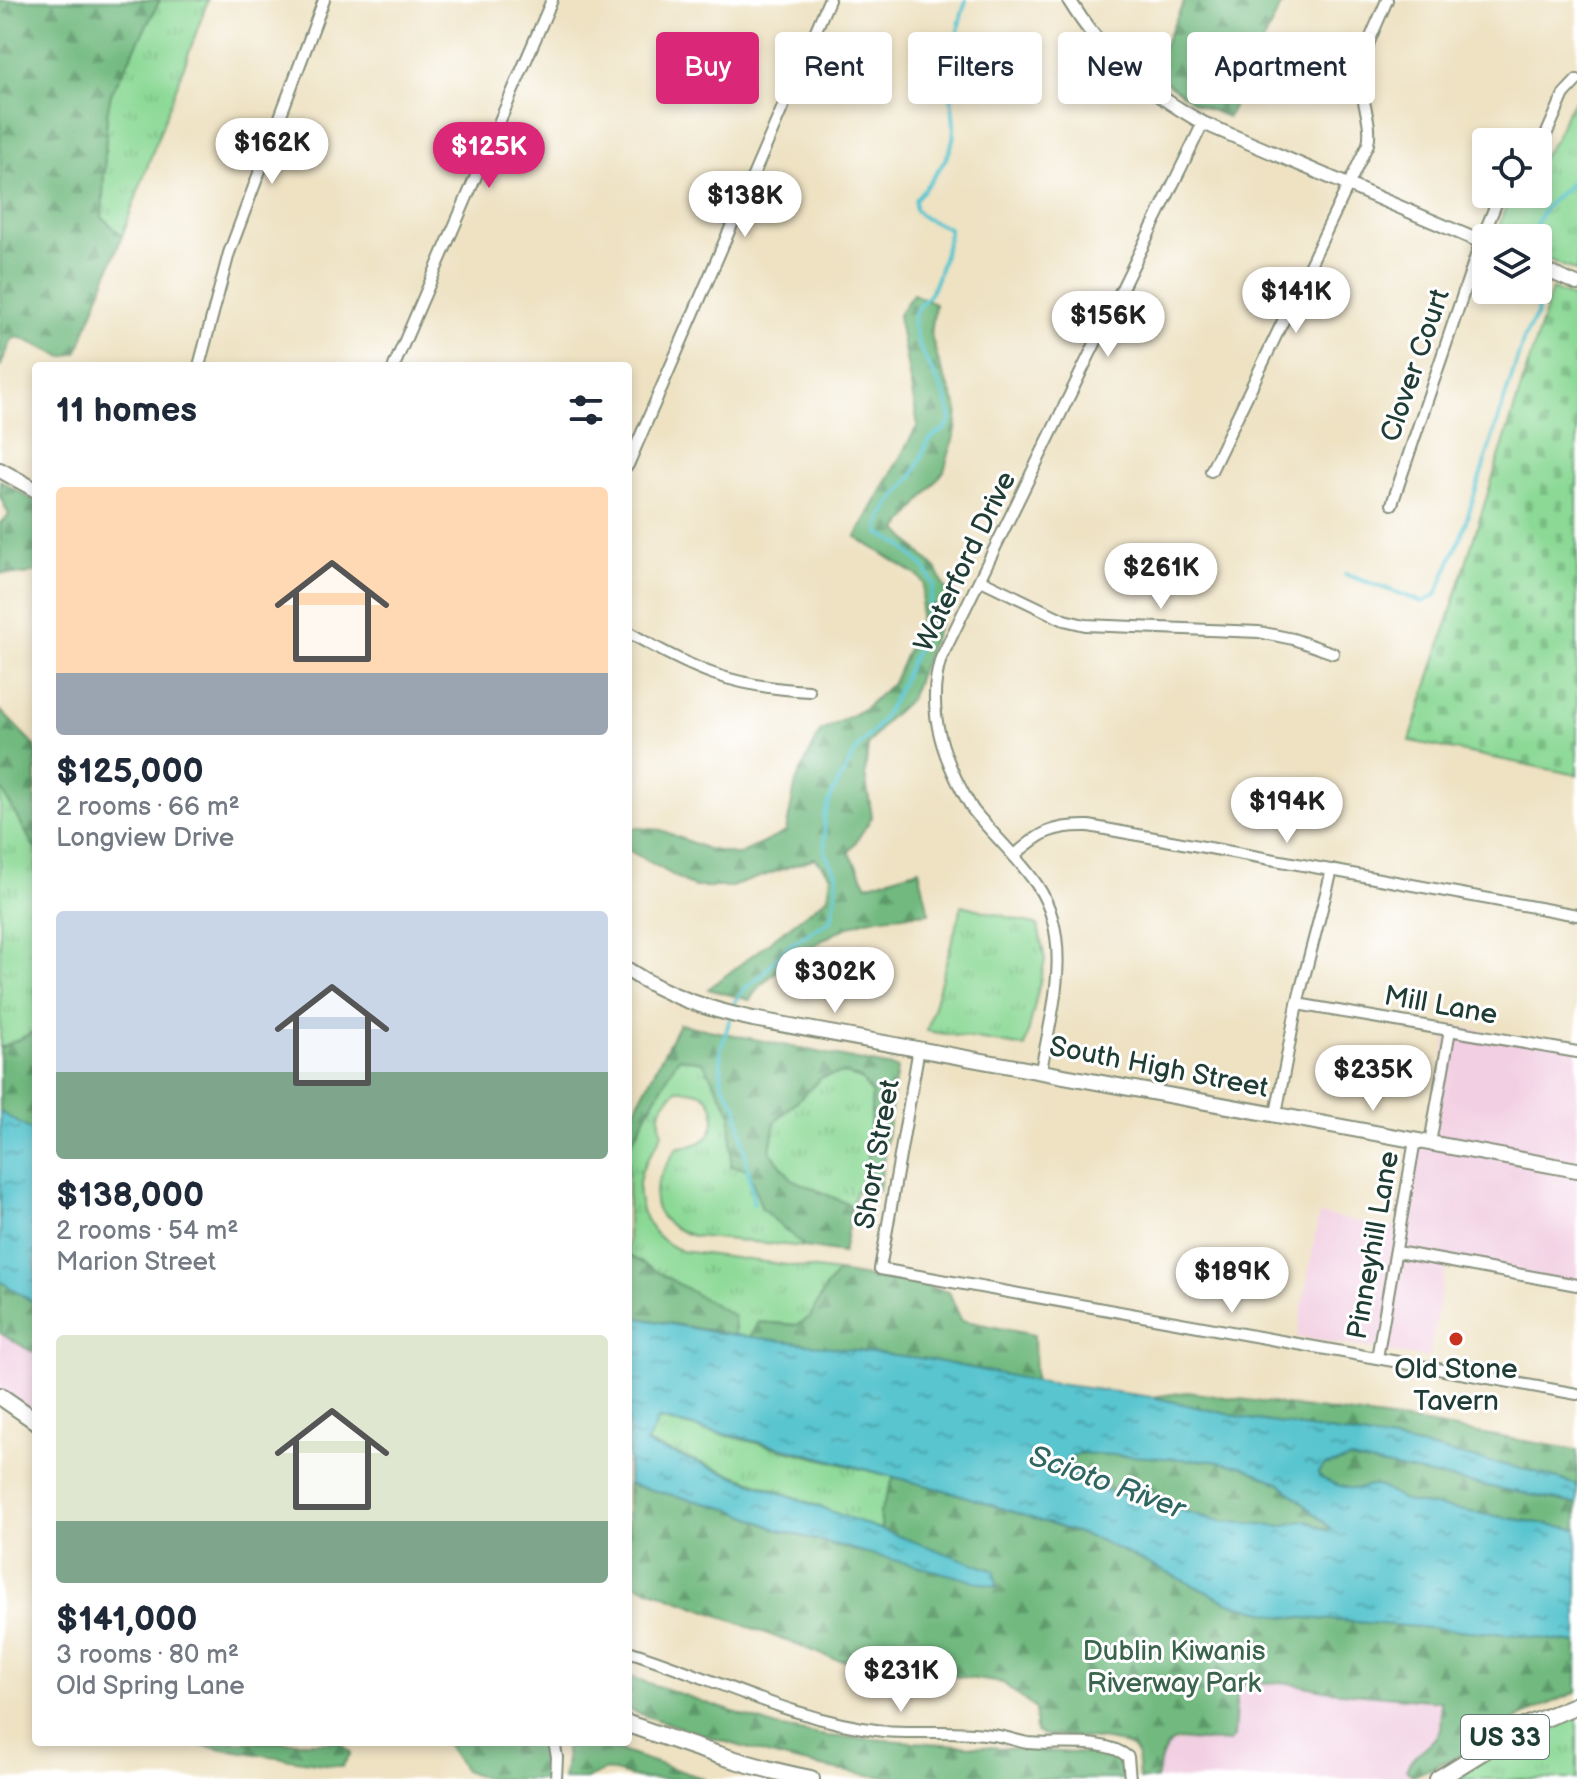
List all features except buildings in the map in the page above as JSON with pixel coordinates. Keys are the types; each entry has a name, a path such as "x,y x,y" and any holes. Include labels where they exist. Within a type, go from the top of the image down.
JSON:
{"main road":[{"path":"0,470 32,488"},
{"name":"South High Street","path":"632,972 667,993 711,1010 743,1017 1577,1170"},
{"path":"0,1396 32,1418"},
{"name":"US 33","path":"1438,1779 1521,1728 1577,1705"},
{"path":"632,1725 778,1776 811,1779"}],"street":[{"path":"200,362 229,253 324,0"},
{"path":"396,362 552,0"},
{"path":"632,456 829,0"},
{"path":"1069,0 1092,35 1123,69 1157,96 1203,123 1472,237"},
{"path":"1211,471 1370,137 1362,91 1362,66 1387,0"},
{"path":"1549,128 1564,94 1577,80"},
{"name":"Waterford Drive","path":"1041,1070 1057,978 1058,944 1047,903 1038,886 965,797 933,713 936,675 941,658 1203,123"},
{"path":"1552,273 1577,284"},
{"name":"Clover Court","path":"1392,504 1472,274"},
{"path":"981,580 1064,620 1085,625 1259,632 1293,639 1333,653"},
{"path":"632,634 685,665 735,682 809,691"},
{"path":"1014,856 1030,842 1058,827 1089,826 1577,915"},
{"path":"1276,1114 1297,1004 1332,870"},
{"name":"Mill Lane","path":"1297,1004 1577,1052"},
{"name":"Pinneyhill Lane","path":"1377,1358 1397,1252 1450,1030"},
{"name":"Short Street","path":"919,1048 880,1269 1377,1358"},
{"path":"1397,1252 1577,1285"},
{"path":"1377,1358 1577,1394"},
{"path":"632,1652 672,1665 733,1691 847,1726 886,1731 993,1735 1027,1743 1071,1743 1110,1748 1128,1757 1130,1779"},
{"path":"555,1746 556,1779"}],"shaded area":[{"path":"1448,1025 1577,1048 1577,1285 1447,1260 1429,1358 1297,1337 1319,1214 1395,1228 1412,1143 1430,1146"},
{"path":"0,1333 32,1352 32,1420 0,1399"},
{"path":"1283,1682 1331,1691 1440,1701 1439,1730 1409,1761 1406,1770 1412,1779 1156,1779 1164,1751 1170,1743 1234,1737 1237,1688 1240,1684"}],"green space":[{"path":"0,0 160,0 111,94 107,114 102,217 122,236 77,353 63,357 19,337 12,339 0,367"},
{"path":"160,0 208,0 122,236 102,217 107,114 111,94"},
{"path":"1185,0 1283,0 1268,32 1187,32 1187,97 1171,86 1170,32"},
{"path":"1577,97 1577,272 1552,261 1552,224 1501,224 1506,208 1552,208 1552,143"},
{"path":"1196,104 1234,104 1228,117"},
{"path":"1552,289 1577,300 1577,775 1410,741 1547,304 1552,304"},
{"path":"913,294 935,304 931,335 940,367 958,409 956,430 944,471 898,530 937,570 949,597 910,699 887,720 868,745 865,775 872,817 849,852 867,885 919,869 929,913 874,918 837,932 785,965 750,1000 708,989 828,897 831,875 815,858 731,887 694,887 632,852 632,827 661,830 707,849 738,855 786,832 796,782 820,732 864,709 894,681 919,624 924,584 919,577 856,537 918,425 898,315"},
{"path":"0,480 32,500 32,573 26,575 0,573 0,523 9,515 0,496"},
{"path":"0,710 32,743 32,843 0,787"},
{"path":"0,787 32,843 32,1033 0,1048"},
{"path":"962,905 1038,925 1045,960 1025,1047 927,1031"},
{"path":"679,1024 897,1068 879,1191 866,1189 872,1094 861,1079 844,1073 822,1077 775,1122 770,1151 792,1179 852,1206 843,1253 805,1247 762,1209 748,1169 731,1166 731,1112 703,1062 678,1058 632,1141 632,1114"},
{"path":"32,1033 32,1131 0,1112 0,1048"},
{"path":"678,1058 703,1062 731,1112 731,1166 748,1169 762,1209 805,1247 693,1236 675,1228 657,1210 656,1187 678,1147 695,1145 712,1130 714,1110 708,1098 694,1091 677,1090 661,1109 662,1133 643,1168 639,1185 639,1198 646,1220 661,1239 682,1251 838,1272 810,1317 797,1325 758,1322 750,1337 735,1335 734,1316 632,1257 632,1141"},
{"path":"844,1073 861,1079 872,1094 866,1189 856,1191 852,1206 792,1179 770,1151 775,1122 822,1077"},
{"path":"632,1257 734,1316 735,1335 632,1317"},
{"path":"838,1272 884,1280 896,1279 949,1292 961,1320 1034,1335 1035,1381 926,1359 750,1337 758,1322 797,1325 810,1317"},
{"path":"0,1281 32,1301 32,1352 0,1333"},
{"path":"1187,1392 1420,1423 1577,1450 1577,1485 1532,1471 1400,1442 1249,1419 1152,1397"},
{"path":"659,1419 894,1477 880,1513 882,1532 646,1443"},
{"path":"1080,1453 1213,1461 1241,1466 1281,1484 1332,1529 1329,1531 1306,1520 1283,1526 1220,1521 1088,1485 1074,1475 1070,1467 1072,1457"},
{"path":"1350,1459 1577,1504 1577,1529 1408,1502 1377,1486 1351,1488 1319,1477 1318,1472 1324,1466"},
{"name":"Dublin Kiwanis Riverway Park","path":"894,1477 958,1494 1099,1540 1230,1603 1280,1616 1506,1634 1577,1643 1577,1692 1523,1715 1467,1752 1413,1776 1406,1770 1409,1764 1439,1732 1440,1701 1330,1691 1283,1682 1240,1684 1237,1688 1234,1737 1230,1742 1177,1740 1164,1751 1156,1779 1139,1779 1137,1759 1132,1748 1103,1740 1036,1732 1035,1709 1003,1683 834,1659 632,1583 632,1485 733,1510 779,1530 856,1551 995,1571 882,1532 880,1513"},
{"path":"632,1677 777,1727 826,1736 1105,1755 1121,1761 1124,1772 1122,1779 913,1779 876,1776 804,1763 632,1711"},
{"path":"1577,1710 1577,1779 1446,1779 1499,1745"},
{"path":"204,1746 344,1746 351,1753 342,1767"},
{"path":"448,1746 547,1746 549,1750 549,1779 487,1779 464,1770"},
{"path":"564,1746 605,1746 705,1779 641,1779 606,1770 585,1779 563,1779"}],"water":[{"path":"0,1112 32,1131 32,1301 0,1281"},
{"path":"632,1317 712,1332 926,1359 1035,1381 1152,1397 1249,1419 1400,1442 1532,1471 1577,1485 1577,1504 1350,1459 1324,1466 1318,1472 1319,1477 1340,1486 1357,1489 1377,1486 1408,1502 1577,1529 1577,1643 1506,1634 1280,1616 1230,1603 1099,1540 958,1494 797,1451 659,1419 646,1444 995,1571 997,1587 779,1530 733,1510 632,1485","holes":["1080,1453 1213,1461 1241,1466 1281,1484 1332,1529 1328,1531 1306,1520 1282,1526 1220,1521 1088,1485 1070,1467 1072,1457"]}],"waterway":[{"path":"754,1204 737,1107 722,1083 720,1052 735,1002 744,989 763,974 787,947 831,920 837,875 825,852 824,816 833,792 859,746 876,728 893,701 920,642 934,585 914,557 901,545 879,533 883,516 913,475 927,445 951,420 943,394 920,347 914,323 917,309 931,292 936,279 949,228 924,218 915,209 915,200 941,166 952,145 952,65 966,0"},
{"path":"1537,224 1549,204 1577,177"},
{"path":"1345,574 1423,602 1436,595 1462,534 1524,338 1537,314 1538,304"}],"place":[{"name":"Old Stone Tavern","path":"1456,1339"}],"water label":[{"name":"Scioto River","path":"1107,1482"}]}
